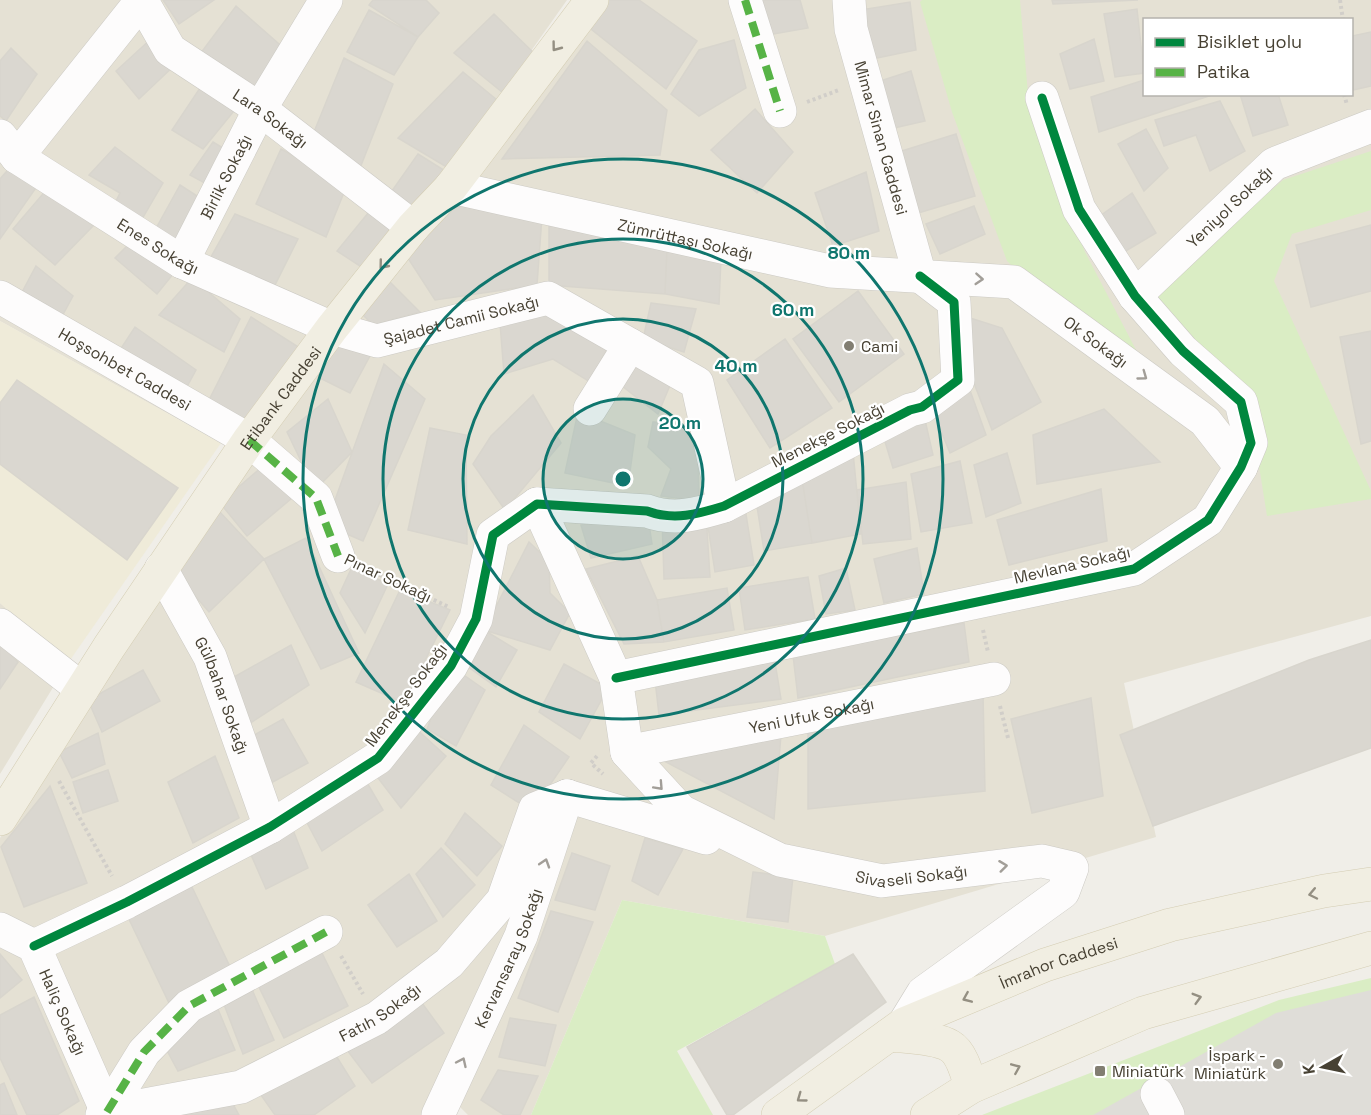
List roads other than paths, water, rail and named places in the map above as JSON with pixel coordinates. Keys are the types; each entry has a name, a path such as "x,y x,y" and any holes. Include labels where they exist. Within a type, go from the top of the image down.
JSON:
{"main road":[{"name":"Etibank Caddesi","path":"0,819 82,689 249,440 332,328 413,227 451,187 592,0"},
{"name":"İmrahor Caddesi","path":"778,1115 897,1030 1045,965 1170,925 1324,891 1371,884"},
{"path":"927,1115 971,1087 1143,1014 1371,948"},
{"path":"897,1030 951,1046 963,1062 971,1087"}],"street":[{"name":"Lara Sokağı","path":"142,0 170,50 260,110 413,227"},
{"path":"9,147 142,0"},
{"name":"Birlik Sokağı","path":"182,262 260,110 326,0"},
{"path":"745,0 780,111"},
{"name":"Mimar Sinan Caddesi","path":"849,0 851,29 920,276"},
{"name":"Mevlana Sokağı","path":"616,678 1134,569 1208,520 1241,467 1251,443 1241,402 1184,351 1135,296 1079,209 1042,98"},
{"name":"Yeniyol Sokağı","path":"1135,296 1274,164 1371,126"},
{"name":"Enes Sokağı","path":"9,147 182,262 332,328"},
{"name":"Zümrüttaşı Sokağı","path":"451,187 830,271 920,276"},
{"name":"Ok Sokağı","path":"920,276 1014,282 1205,421 1241,467"},
{"name":"Menekşe Sokağı","path":"33,946 127,902 270,827 378,758 451,666 476,619 494,535 537,504 647,511 662,517 699,514 724,506 910,410 922,407 958,380 954,302 920,276"},
{"name":"Hoşsohbet Caddesi","path":"0,297 249,440"},
{"name":"Şajadet Camii Sokağı","path":"332,328 377,341 548,298 697,383 724,506"},
{"path":"590,409 630,345"},
{"name":"Pınar Sokağı","path":"249,440 316,498 338,556"},
{"path":"537,504 616,678 627,752"},
{"name":"Gülbahar Sokağı","path":"161,569 210,657 270,827"},
{"path":"0,625 82,689"},
{"name":"Yeni Ufuk Sokağı","path":"627,752 994,680"},
{"name":"Sivaseli Sokağı","path":"627,752 681,811 780,860 882,880 1042,861 1072,868 1063,892 923,993 897,1030"},
{"path":"567,796 780,860"},
{"name":"Fatıh Sokağı","path":"104,1114 241,1087 377,1018 449,963 503,900 535,809 567,796"},
{"name":"Kervansaray Sokağı","path":"438,1115 521,936 567,796"},
{"path":"0,929 33,946"},
{"path":"104,1114 144,1052 189,1006 326,932"},
{"name":"Haliç Sokağı","path":"33,946 104,1114"}],"place":[{"name":"Cami","path":"849,346"},
{"name":"İspark - Miniatürk","path":"1278,1064"},
{"name":"Miniatürk","path":"1100,1071"}]}
